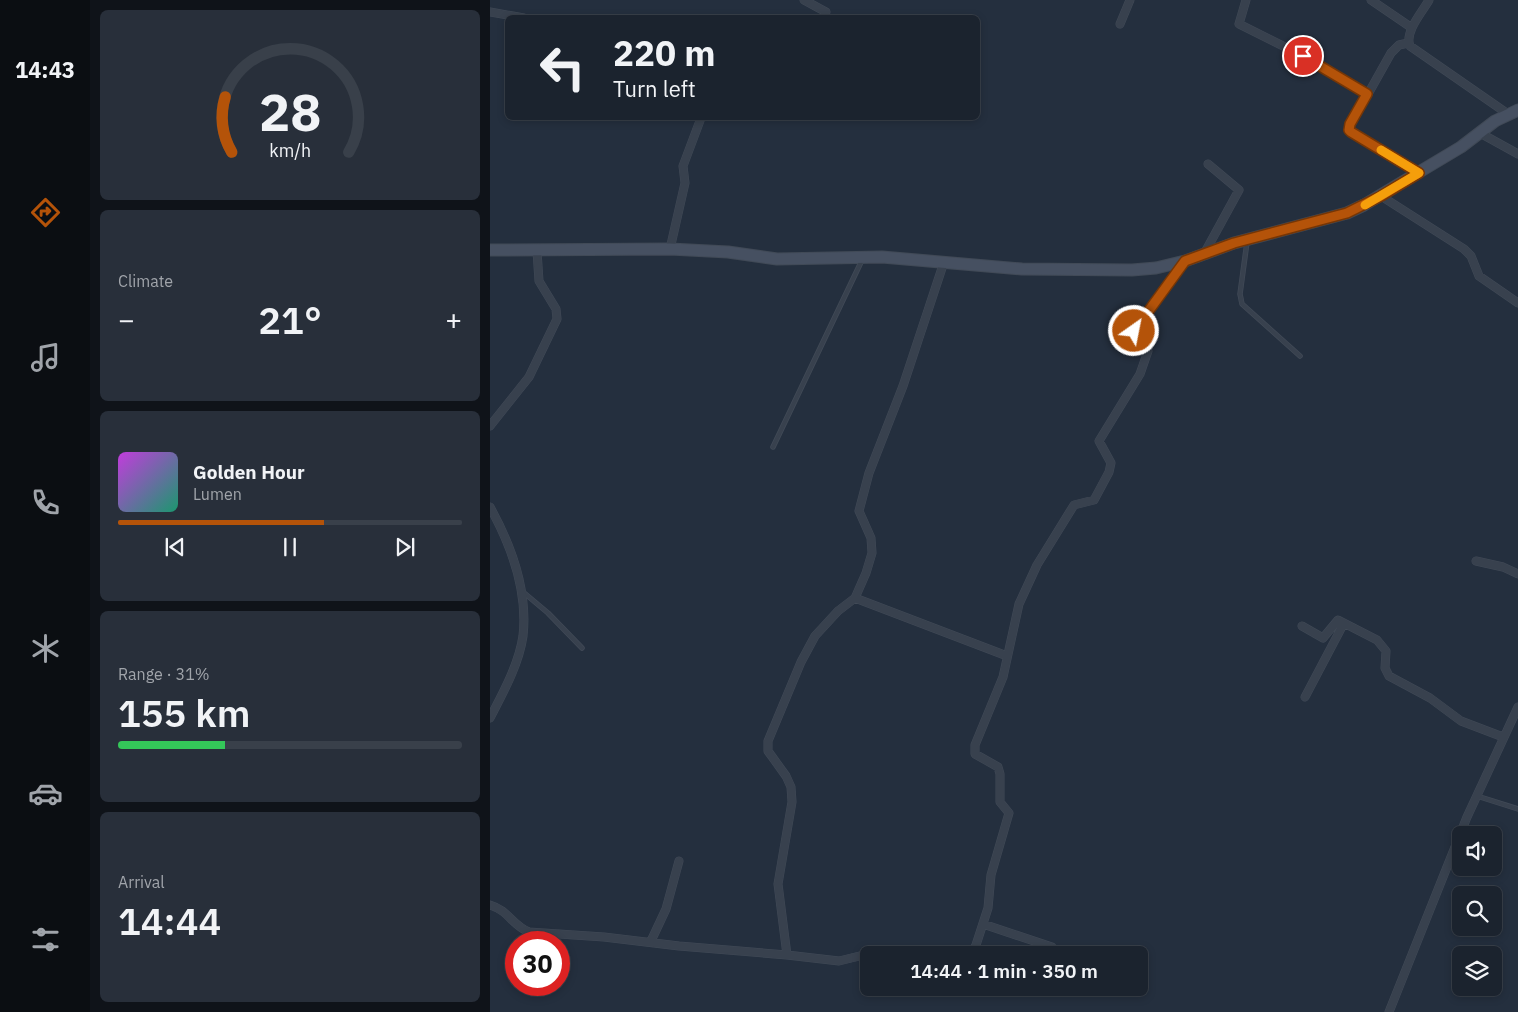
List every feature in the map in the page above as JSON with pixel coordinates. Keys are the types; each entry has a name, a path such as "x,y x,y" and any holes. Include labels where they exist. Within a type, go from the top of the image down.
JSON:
{"main road":[{"path":"490,250 670,249 728,252 777,260 864,256 1022,269 1132,270 1156,268 1185,261 1247,240 1347,213 1381,196 1419,173 1513,112"}],"street":[{"path":"804,0 826,12"},
{"path":"1120,24 1130,0"},
{"path":"1246,0 1239,24 1303,56 1367,94"},
{"path":"1371,0 1412,28"},
{"path":"1408,43 1412,28 1429,0"},
{"path":"490,12 507,15"},
{"path":"1408,43 1399,45 1391,53 1350,124 1349,130 1419,173"},
{"path":"1408,43 1413,49 1513,112"},
{"path":"670,249 685,184 683,166 699,120"},
{"path":"1480,133 1518,154"},
{"path":"1204,254 1239,190 1208,164"},
{"path":"1381,196 1464,249 1471,256 1479,276 1518,303"},
{"path":"490,426 528,377 557,320 556,309 539,281 538,251"},
{"path":"975,946 988,908 991,875 1009,814 1000,802 1000,774 998,767 975,754 974,750 996,698 1019,604 1037,565 1074,505 1094,500 1109,472 1110,461 1099,441 1140,374 1148,351 1134,335 1134,331 1185,261"},
{"path":"787,955 778,884 792,802 791,787 786,776 768,751 768,742 800,662 815,636 838,611 855,598 866,573 872,553 871,538 859,511 866,483 903,386 944,262"},
{"path":"490,506 512,552 521,591 523,636 503,693 490,718"},
{"path":"1476,561 1503,566 1518,574"},
{"path":"855,598 1007,656"},
{"path":"1302,626 1323,638 1337,620 1384,645 1386,651 1386,673 1389,676 1430,698 1461,721 1503,738"},
{"path":"1305,697 1344,623"},
{"path":"1389,1012 1476,796 1518,707"},
{"path":"651,941 666,909 679,861"},
{"path":"490,905 507,913 520,929 529,932 651,941 679,946 839,961 860,956"},
{"path":"983,924 1049,946"}],"lane":[{"path":"1247,240 1240,294 1242,304 1300,356"},
{"path":"773,448 864,256"},
{"path":"521,591 548,613 582,648"},
{"path":"1476,796 1518,809"}],"slow traffic":[{"path":"1365,205 1419,173 1381,150"}],"route":[{"path":"1134,331 1185,261 1234,243 1322,218 1347,213 1381,196 1419,173 1349,130 1349,126 1367,94 1303,56"}]}
